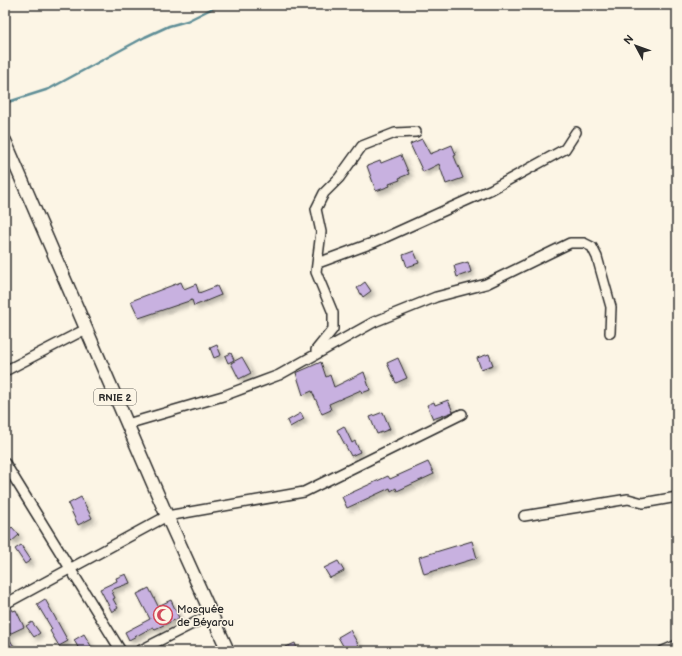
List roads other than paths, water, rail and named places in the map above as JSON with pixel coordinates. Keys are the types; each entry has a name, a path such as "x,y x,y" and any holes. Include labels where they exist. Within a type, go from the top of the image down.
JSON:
{"main road":[{"name":"RNIE 2","path":"5,141 167,516 228,651"}],"street":[{"path":"308,358 322,345 333,329 333,313 316,272 321,232 316,209 324,193 340,178 362,146 395,133 416,132"},
{"path":"318,263 375,242 492,189 565,149 576,132"},
{"path":"127,424 222,396 279,375 374,322 436,297 486,284 570,243 584,243 592,248 597,257 611,307 610,333"},
{"path":"5,371 86,329"},
{"path":"5,604 167,516 304,492 462,414"},
{"path":"5,463 121,651"},
{"path":"524,516 628,499 643,503 677,497"},
{"path":"138,651 212,614"},
{"path":"663,651 677,645"}],"waterway":[{"path":"5,103 49,89 145,37 169,26 187,21 219,5"}],"place":[{"name":"Mosquée de Béyarou","path":"163,615"}]}
